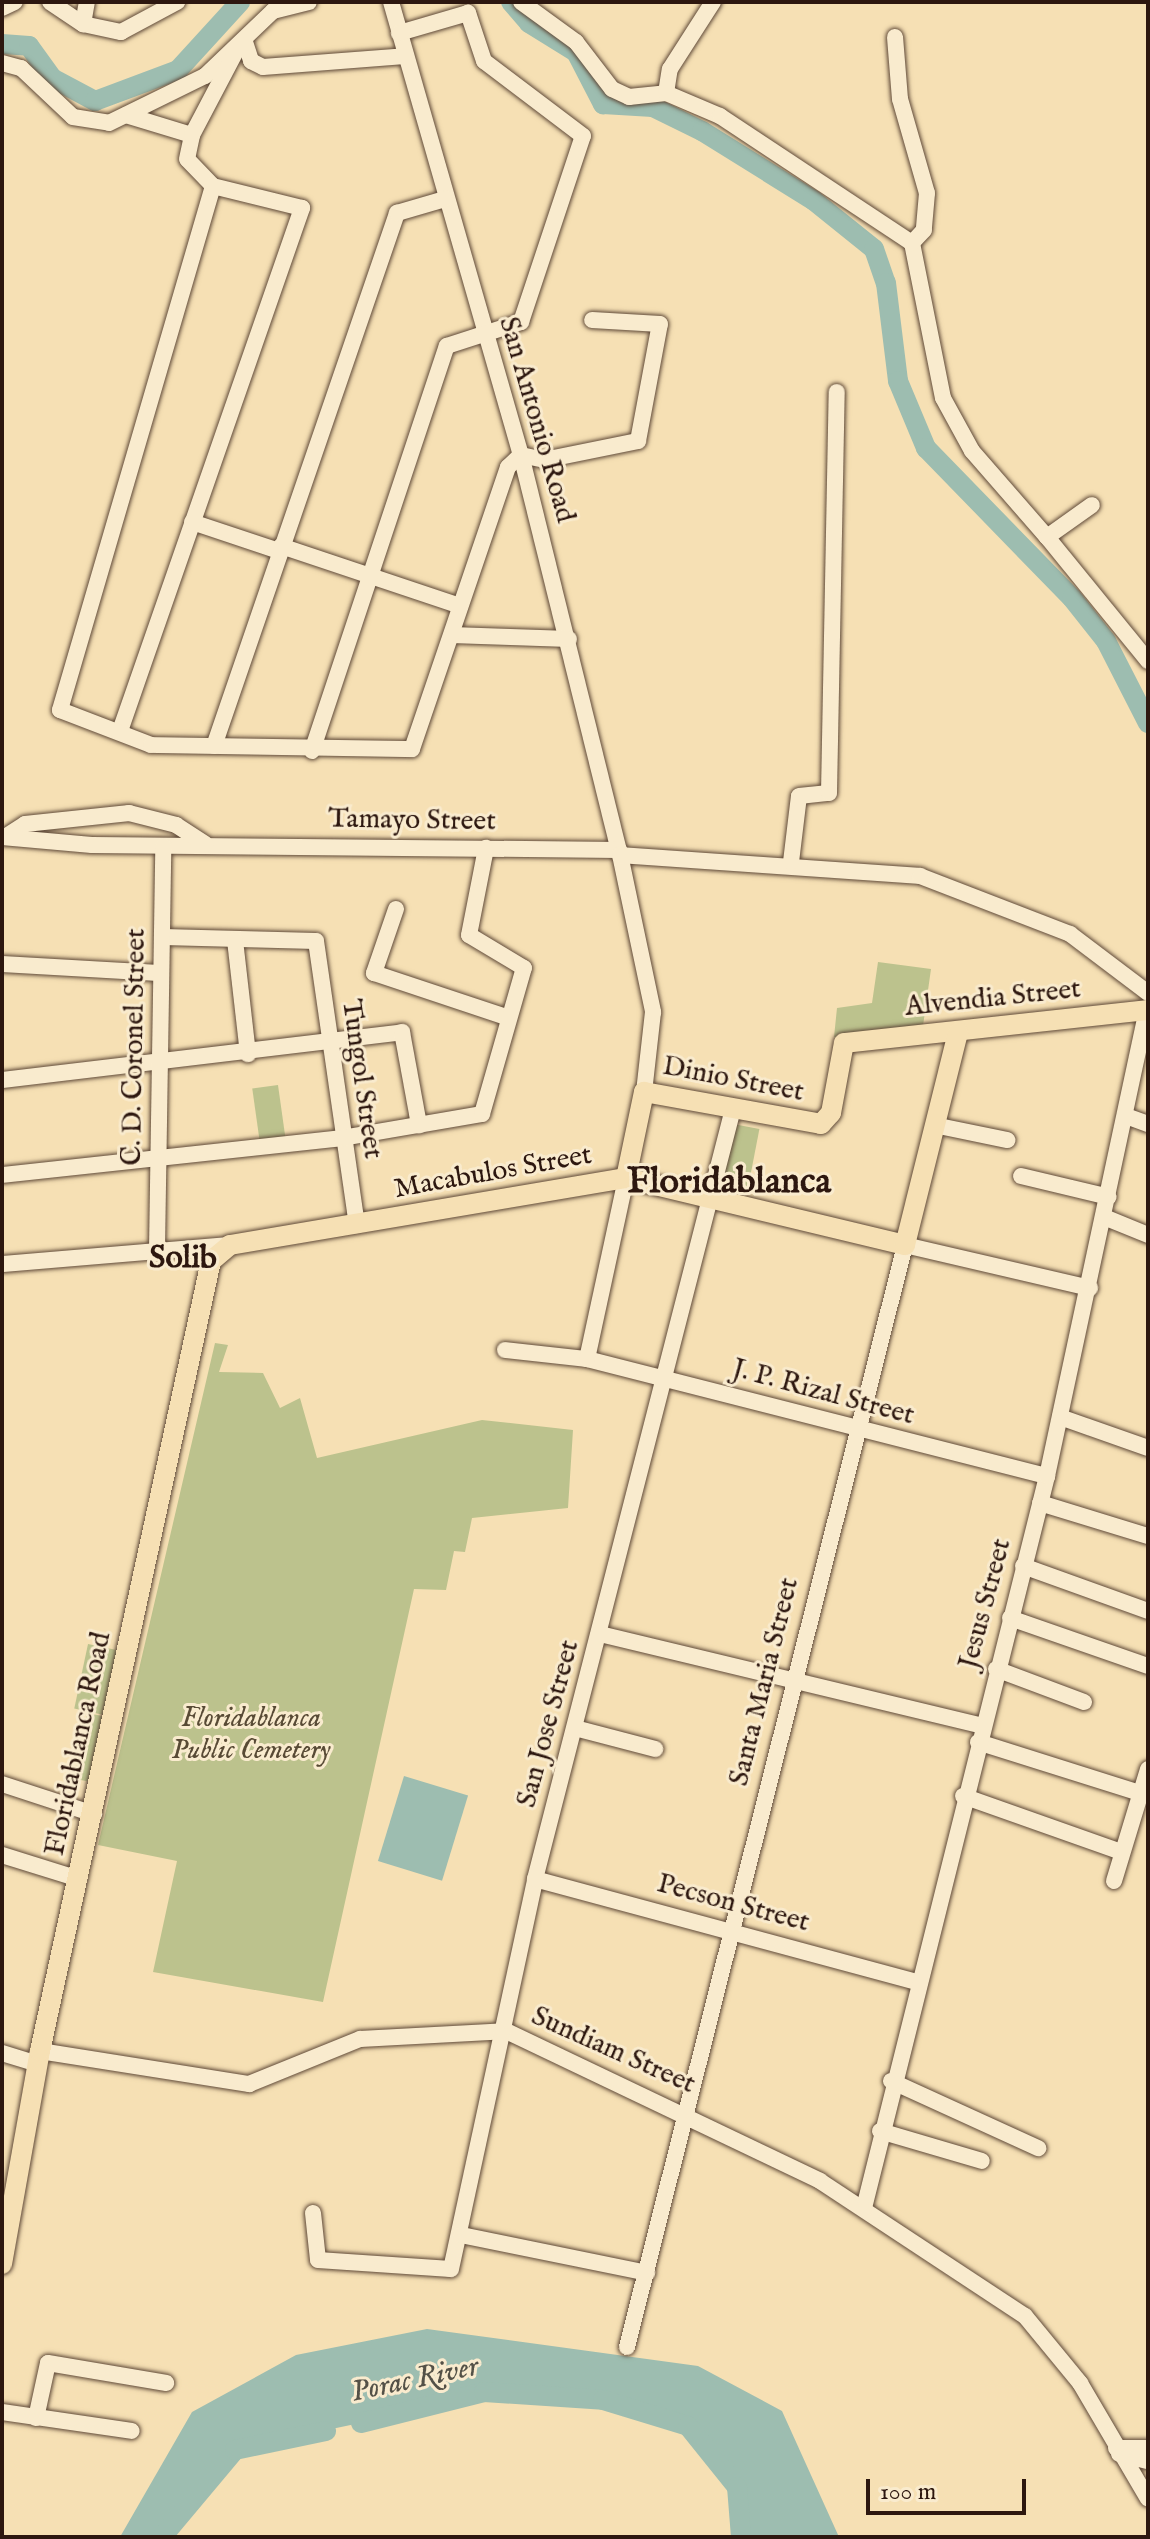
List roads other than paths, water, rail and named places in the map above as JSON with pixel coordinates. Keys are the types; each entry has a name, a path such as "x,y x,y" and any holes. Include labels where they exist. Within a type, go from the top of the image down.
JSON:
{"main road":[{"name":"Alvendia Street","path":"844,1043 1148,1010"},
{"name":"Santa Maria Street","path":"905,1245 958,1032"},
{"name":"Dinio Street","path":"644,1092 826,1122 844,1043"},
{"path":"626,1178 644,1092"},
{"name":"Macabulos Street","path":"230,1245 626,1178 713,1196 905,1245"},
{"name":"Floridablanca Road","path":"2,2264 7,2213 93,1819 203,1277 230,1245"}],"street":[{"path":"2,8 15,2"},
{"path":"50,2 83,24 121,32 155,10 177,2"},
{"path":"83,24 87,2"},
{"path":"2,63 21,68 73,117 93,125 126,115 194,83 240,46 273,11 309,2"},
{"name":"San Antonio Road","path":"391,2 445,199 521,455 569,639 619,852 653,1012 644,1092"},
{"path":"521,2 576,42 612,89 629,97 666,93 788,156 912,243 950,419 992,479 1047,537 1148,661"},
{"path":"666,93 670,69 713,2"},
{"path":"312,751 447,346 483,330 521,322 583,136 484,61 468,13 399,33"},
{"path":"895,37 900,99 927,193 924,230 912,243"},
{"path":"240,46 251,61 263,67 405,56"},
{"path":"120,731 302,208 213,186 187,159 192,135 240,46"},
{"path":"126,115 192,135"},
{"path":"213,186 60,710 151,745 312,751 412,749 508,467 521,455 544,460 638,441 660,324 592,320"},
{"path":"214,746 397,213 445,199"},
{"path":"791,862 799,796 829,793 837,392"},
{"path":"1047,537 1092,505"},
{"path":"192,522 460,606"},
{"path":"452,635 569,639"},
{"path":"4,837 25,824 129,813 176,825 205,844"},
{"name":"Tamayo Street","path":"4,837 163,846 205,844 619,852 791,862 950,884 1070,934 1148,993"},
{"name":"C. D. Coronel Street","path":"157,1249 163,846"},
{"path":"2,1175 158,1161 342,1138 482,1114 524,968 469,935 486,848"},
{"path":"396,909 374,973 509,1018"},
{"path":"163,937 235,940 248,1054"},
{"name":"Tungol Street","path":"235,940 316,941 342,1138 357,1225"},
{"path":"2,964 159,973"},
{"name":"Jesus Street","path":"864,2208 891,2081 1047,1476 1148,1010"},
{"path":"2,1080 331,1045 402,1032 419,1125"},
{"name":"San Jose Street","path":"313,2213 318,2260 451,2269 506,2031 535,1879 733,1109"},
{"path":"1126,1116 1148,1124"},
{"path":"934,1125 1007,1140"},
{"path":"1021,1176 1109,1197"},
{"path":"587,1359 626,1178"},
{"path":"1104,1217 1148,1235"},
{"path":"2,1264 230,1245"},
{"name":"Macabulos Street","path":"905,1245 1090,1288"},
{"name":"Santa Maria Street","path":"627,2347 905,1245"},
{"name":"J. P. Rizal Street","path":"505,1350 587,1359 1047,1476"},
{"path":"1060,1417 1148,1448"},
{"path":"1040,1503 1148,1536"},
{"path":"1023,1566 1148,1611"},
{"path":"1010,1618 1148,1666"},
{"path":"600,1634 795,1677 980,1734 1140,1793"},
{"path":"996,1669 1084,1702"},
{"path":"575,1728 655,1749"},
{"path":"1114,1881 1148,1769"},
{"path":"2,1784 93,1819"},
{"path":"2,1796 93,1819"},
{"path":"963,1796 1121,1852"},
{"path":"2,1855 79,1879"},
{"name":"Pecson Street","path":"535,1879 731,1929 916,1982"},
{"name":"Sundiam Street","path":"2,2053 249,2084 360,2039 506,2031 688,2113 864,2208 1025,2316 1080,2383 1148,2499"},
{"path":"891,2081 1038,2148"},
{"path":"880,2131 982,2161"},
{"path":"461,2235 647,2273"},
{"path":"36,2418 48,2363 166,2383"},
{"path":"2,2412 132,2431"},
{"path":"1118,2451 1148,2448"},
{"path":"1118,2451 1148,2461"}],"water":[{"path":"404,1776 468,1796 442,1881 378,1861"},
{"path":"427,2329 698,2366 782,2411 839,2537 744,2537 737,2487 709,2442 664,2410 553,2391 457,2393 384,2418 250,2446 211,2471 167,2537 120,2537 192,2412 296,2355"}],"waterway":[{"path":"2,44 29,46 52,78 95,101 178,70 240,2"},
{"path":"511,2 529,23 576,52 603,104 653,107 702,131 813,200 874,249 886,283 898,381 926,448 1072,598 1106,641 1148,723"},
{"name":"Porac River","path":"361,2423 484,2392 603,2400 688,2426 737,2487 741,2537"},
{"name":"Porac River","path":"162,2537 235,2450 326,2431"}],"district":[{"name":"Floridablanca","path":"729,1183"},
{"name":"Solib","path":"183,1259"}],"park label":[{"name":"Floridablanca Public Cemetery","path":"251,1735"}]}
